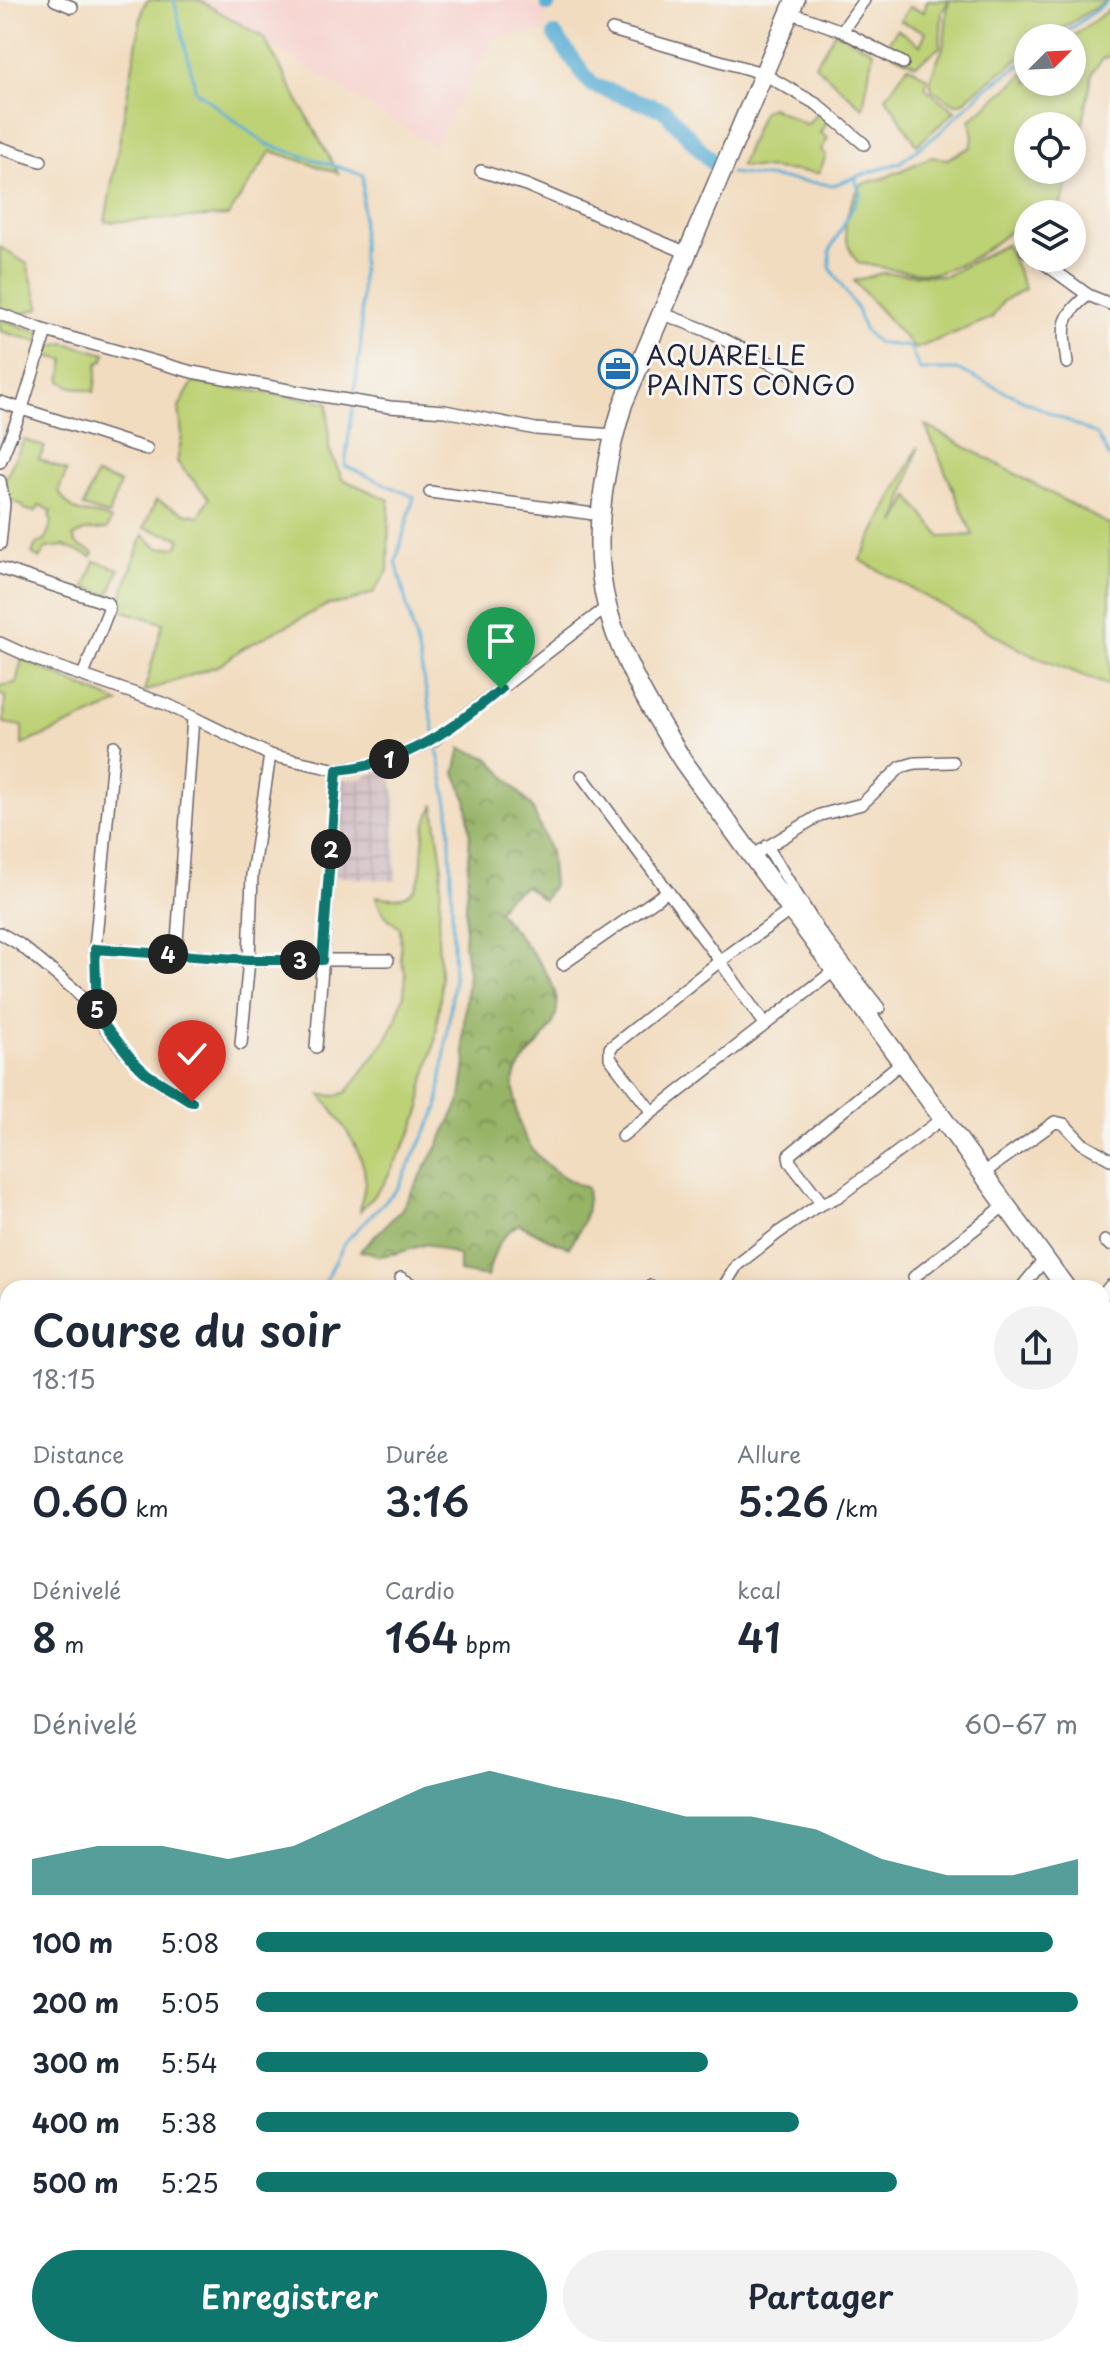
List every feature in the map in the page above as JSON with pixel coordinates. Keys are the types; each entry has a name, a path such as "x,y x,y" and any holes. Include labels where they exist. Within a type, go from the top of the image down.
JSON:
{"highway":[{"path":"789,4 632,380 613,435 601,515 600,566 607,607 618,640 657,720 683,761 759,851 791,910 1060,1280"}],"street":[{"path":"55,0 72,7"},
{"path":"842,31 864,0"},
{"path":"789,4 903,63"},
{"path":"612,30 762,73 818,105 864,144"},
{"path":"0,148 41,161"},
{"path":"481,171 567,201 685,252"},
{"path":"1056,272 1088,295 1110,304"},
{"path":"1067,363 1067,315 1088,295"},
{"path":"661,313 705,330 794,375"},
{"path":"0,314 46,331 192,372 390,407 445,411 562,433 613,435"},
{"path":"0,462 22,408 46,331"},
{"path":"0,402 147,449"},
{"path":"0,481 4,504 0,544"},
{"path":"430,492 601,515"},
{"path":"0,568 107,603 109,609 83,675"},
{"path":"0,643 37,660 168,705 270,755 337,770 380,763 434,740 607,607"},
{"path":"176,955 193,718"},
{"path":"97,1015 95,949 114,746"},
{"path":"241,1044 249,960 252,875 270,755"},
{"path":"879,1008 759,851 820,815 862,804 901,767 915,763 953,762"},
{"path":"316,1047 337,770"},
{"path":"582,776 764,1024"},
{"path":"563,964 668,891"},
{"path":"652,1112 610,1058 610,1048 720,961 791,910"},
{"path":"0,933 19,944 76,991 147,1074 192,1102"},
{"path":"95,949 249,960 388,960"},
{"path":"622,1136 835,970"},
{"path":"822,1203 790,1162 789,1155 902,1062"},
{"path":"728,1280 737,1265 822,1203 839,1196 943,1118"},
{"path":"982,1174 1055,1122 1064,1124 1082,1143 1110,1159"},
{"path":"914,1277 1005,1205"},
{"path":"1028,1280 1045,1259"}],"shaded area":[{"path":"199,0 522,0 546,9 546,32 497,35 434,146"},
{"path":"387,767 395,793 396,881 329,876 336,780 360,779"}],"green space":[{"path":"148,0 199,0 264,38 338,173 271,151 228,216 105,222 143,7"},
{"path":"927,0 1107,0 1069,24 1014,24 1014,62 964,102 956,104 932,90 931,85 944,41 949,1 942,12 940,47 916,65 884,50 897,29 920,45 926,32 900,21 909,7 924,12"},
{"path":"1110,9 1110,56 1102,59 1092,73 1085,112 1014,112 1014,184 1068,184 1062,200 1014,200 1014,227 978,255 945,271 918,273 858,263 847,242 846,223 861,184 884,178 931,157 947,159 971,147 970,120 1014,83 1014,96 1086,96 1086,27"},
{"path":"835,32 873,51 863,108 815,65"},
{"path":"908,66 928,78 925,88 955,111 917,145 886,97"},
{"path":"771,107 807,125 818,112 828,120 820,133 828,138 821,150 826,155 819,173 740,166 762,112"},
{"path":"1006,244 1014,263 1014,272 1018,272 1025,289 1003,301 992,318 915,349 854,281 882,273 946,276"},
{"path":"0,247 27,264 40,308 14,316 0,311"},
{"path":"0,319 41,333 38,342 0,331"},
{"path":"65,343 106,354 103,361 98,363 94,392 61,381 65,360 46,353 48,347"},
{"path":"193,382 328,402 329,449 342,479 389,500 388,571 373,593 349,602 327,605 243,648 220,665 144,692 163,623 117,609 143,535 158,548 177,547 181,538 144,528 156,500 199,516 209,498 177,462 182,436 179,407"},
{"path":"925,425 1110,525 1110,686 1031,655 860,560 918,447 896,524 909,496 941,537 973,535"},
{"path":"24,440 45,447 39,459 67,471 59,490 69,505 79,512 111,520 107,529 84,531 73,537 77,545 94,553 92,557 64,546 46,548 39,559 32,553 36,544 45,541 52,511 40,505 35,512 24,509 9,499 10,494 5,492 3,483"},
{"path":"96,475 120,483 109,515 83,507"},
{"path":"95,561 119,569 109,595 85,587"},
{"path":"22,659 119,703 22,745 22,726 4,723 5,696 0,695 0,686 16,683"},
{"path":"461,748 489,758 532,807 550,852 553,885 544,900 526,886 506,898 498,911 542,966 557,1002 552,1024 518,1071 514,1083 515,1099 521,1129 528,1143 547,1165 587,1188 588,1197 584,1219 569,1247 519,1224 501,1240 487,1277 459,1272 459,1256 426,1244 380,1256 360,1251 401,1210 461,1099 466,1063 463,1036 468,973 464,945 470,832 466,798 455,773"},
{"path":"434,806 442,863 438,939 441,990 435,1043 422,1089 421,1108 413,1129 383,1185 360,1211 365,1179 361,1158 321,1095 336,1096 347,1092 386,1040 396,1020 406,975 401,960 400,928 385,914 376,896 394,898 407,895 415,888 422,865 426,823"}],"waterway":[{"path":"174,0 196,91 266,144 363,175 361,342 354,396"},
{"path":"1077,24 1110,0"},
{"path":"555,35 592,85 664,110 713,163"},
{"path":"855,177 899,163 937,135 985,89 1014,69"},
{"path":"731,173 834,185 855,177 860,194 830,250 830,268 857,309 864,330 878,343 910,347 920,370 959,370 1097,435 1110,458"},
{"path":"353,404 345,466 414,497 396,561 435,735"},
{"path":"326,1280 345,1242 398,1188 438,1108 454,979 449,809 436,743"}],"place":[{"name":"AQUARELLE PAINTS CONGO","path":"618,369"}],"route":[{"path":"192,1102 147,1074 123,1050 97,1015 95,949 249,960 322,960 337,770 380,763 434,740 501,689"}]}
